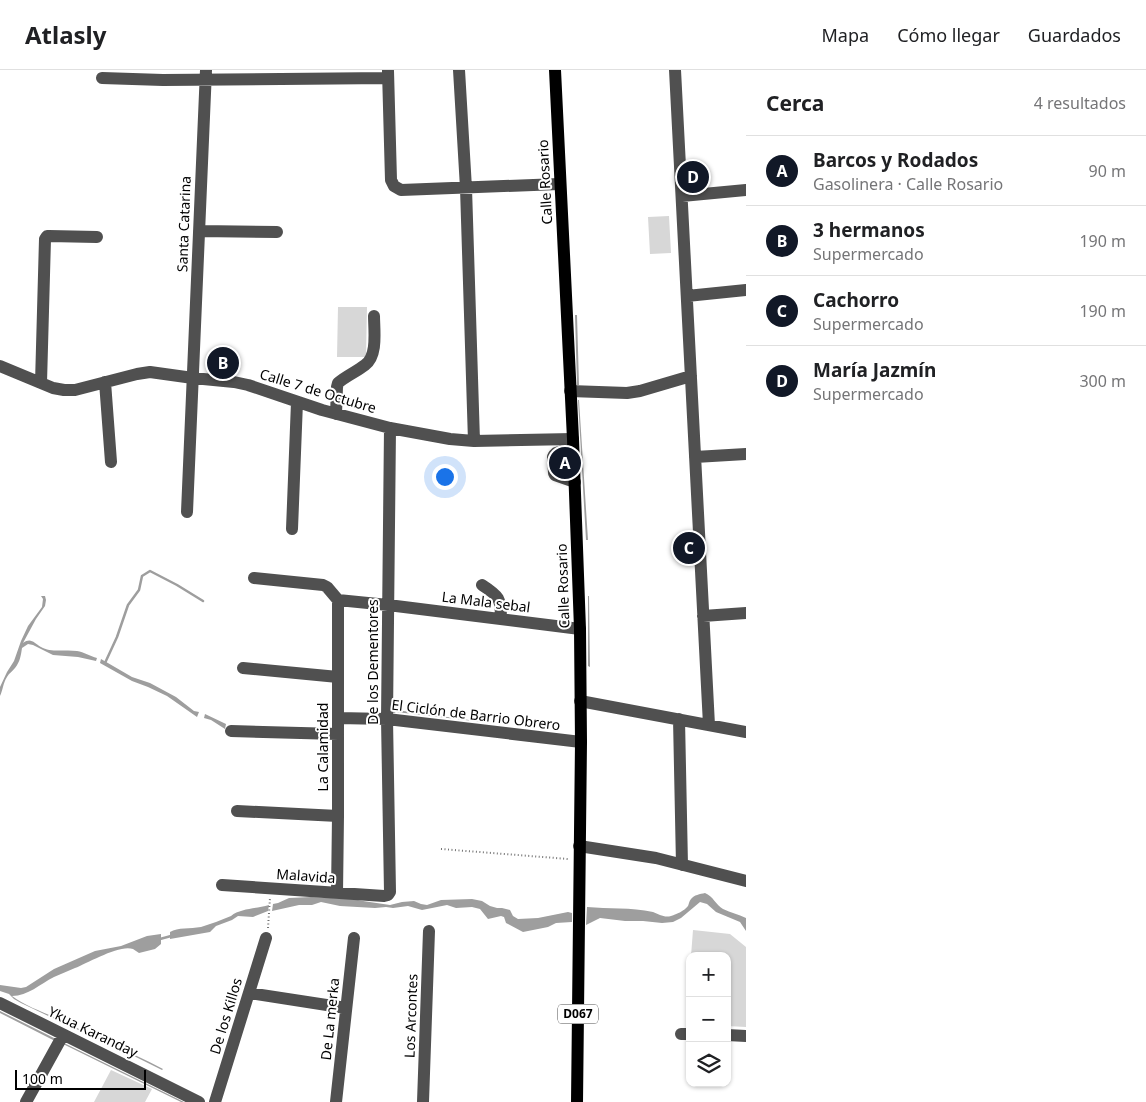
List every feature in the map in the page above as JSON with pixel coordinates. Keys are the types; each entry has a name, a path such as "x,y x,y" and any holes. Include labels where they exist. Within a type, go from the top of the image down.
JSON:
{"main road":[{"name":"Calle Rosario","path":"554,70 575,482 580,629 581,742 577,1102"}],"street":[{"path":"459,70 466,188 474,441"},
{"path":"675,70 709,725"},
{"path":"102,78 206,75 388,74 391,180 394,186 401,190 559,184"},
{"name":"Santa Catarina","path":"187,512 206,75"},
{"path":"682,196 746,190"},
{"path":"199,231 277,232"},
{"path":"41,384 45,239 47,236 97,237"},
{"path":"687,296 746,290"},
{"path":"336,414 336,387 338,383 371,360 373,354 374,316"},
{"name":"Calle 7 de Octubre","path":"0,366 41,384 70,390 150,372 234,382 336,414 390,428 450,439 573,443"},
{"path":"570,391 627,393 691,376"},
{"path":"105,382 111,462"},
{"path":"292,529 297,402"},
{"name":"De los Dementores","path":"388,895 390,892 387,719 390,428"},
{"path":"573,443 556,453 553,457 555,475 575,482"},
{"path":"695,457 746,454"},
{"path":"254,578 323,585 338,600"},
{"path":"482,586 498,598 501,608 501,619"},
{"name":"La Mala sebal","path":"338,600 580,629"},
{"name":"La Calamidad","path":"337,892 338,600"},
{"path":"703,616 746,613"},
{"path":"243,668 338,678"},
{"path":"580,701 746,732"},
{"name":"El Ciclón de Barrio Obrero","path":"338,718 387,719 581,742"},
{"path":"679,720 682,865"},
{"path":"231,731 338,734"},
{"path":"237,811 338,816"},
{"path":"579,846 656,858 746,881"},
{"name":"Malavida","path":"222,885 388,895"},
{"name":"Los Arcontes","path":"423,1102 429,931"},
{"name":"De los Killos","path":"215,1102 266,938"},
{"name":"De La merka","path":"336,1102 354,938"},
{"path":"249,993 346,1008"},
{"name":"Ykua Karanday","path":"0,1003 197,1102"},
{"path":"26,1102 63,1035"},
{"path":"731,1035 746,1036"}],"path":[{"path":"441,849 561,859"},
{"path":"266,938 270,901"}],"shaded area":[{"path":"669,216 671,253 650,254 648,217"},
{"path":"338,307 367,307 366,357 337,357"},
{"path":"575,315 577,315 579,385 577,385"},
{"path":"579,400 588,540 586,540"},
{"path":"41,596 45,596 45,606 23,643 26,641 34,642 49,650 73,650 97,658 96,661 53,655 28,644 22,648 18,663 6,679 0,696 0,687 14,661 28,626 42,607 43,599"},
{"path":"589,596 590,667 588,666"},
{"path":"101,659 132,677 150,683 176,697 194,711 199,712 197,717 167,696 132,681 100,663"},
{"path":"396,710 491,723 391,713"},
{"path":"205,714 226,724 225,729 204,718"},
{"path":"705,893 723,909 746,918 746,931 740,922 716,912 707,904 700,902 681,918 673,922 625,921 600,918 586,925 587,907 636,909 668,916 678,913 688,906 690,900 694,897"},
{"path":"289,898 353,899 390,905 414,901 427,905 441,900 472,899 482,901 490,906 510,910 513,916 518,919 538,918 568,912 572,913 572,922 556,923 548,927 523,932 506,923 504,917 488,919 480,909 472,907 456,908 447,905 422,910 408,906 375,908 340,906 321,902 272,911 273,904"},
{"path":"269,905 268,911 253,917 238,916 216,926 210,932 170,939 170,932 173,930 201,927 231,916 239,911"},
{"path":"693,930 730,934 746,947 746,1027 731,1026 731,952 691,952"},
{"path":"161,934 161,944 155,949 139,953 127,948 112,951 54,977 29,992 12,996 32,1008 149,1062 162,1070 21,1003 9,994 0,991 0,985 26,987 54,969 95,951 121,946 147,936"},
{"path":"0,1011 56,1039 55,1041 0,1013"},
{"path":"64,1043 184,1102 63,1044"},
{"path":"111,1070 152,1089 145,1102 94,1102"}],"waterway":[{"path":"105,663 117,637 128,605 139,590 142,576 150,571 203,601"},
{"path":"160,939 171,936"}],"place":[{"name":"María Jazmín","path":"693,177"},
{"name":"3 hermanos","path":"223,363"},
{"name":"Barcos y Rodados","path":"565,463"},
{"name":"Cachorro","path":"689,548"}]}
